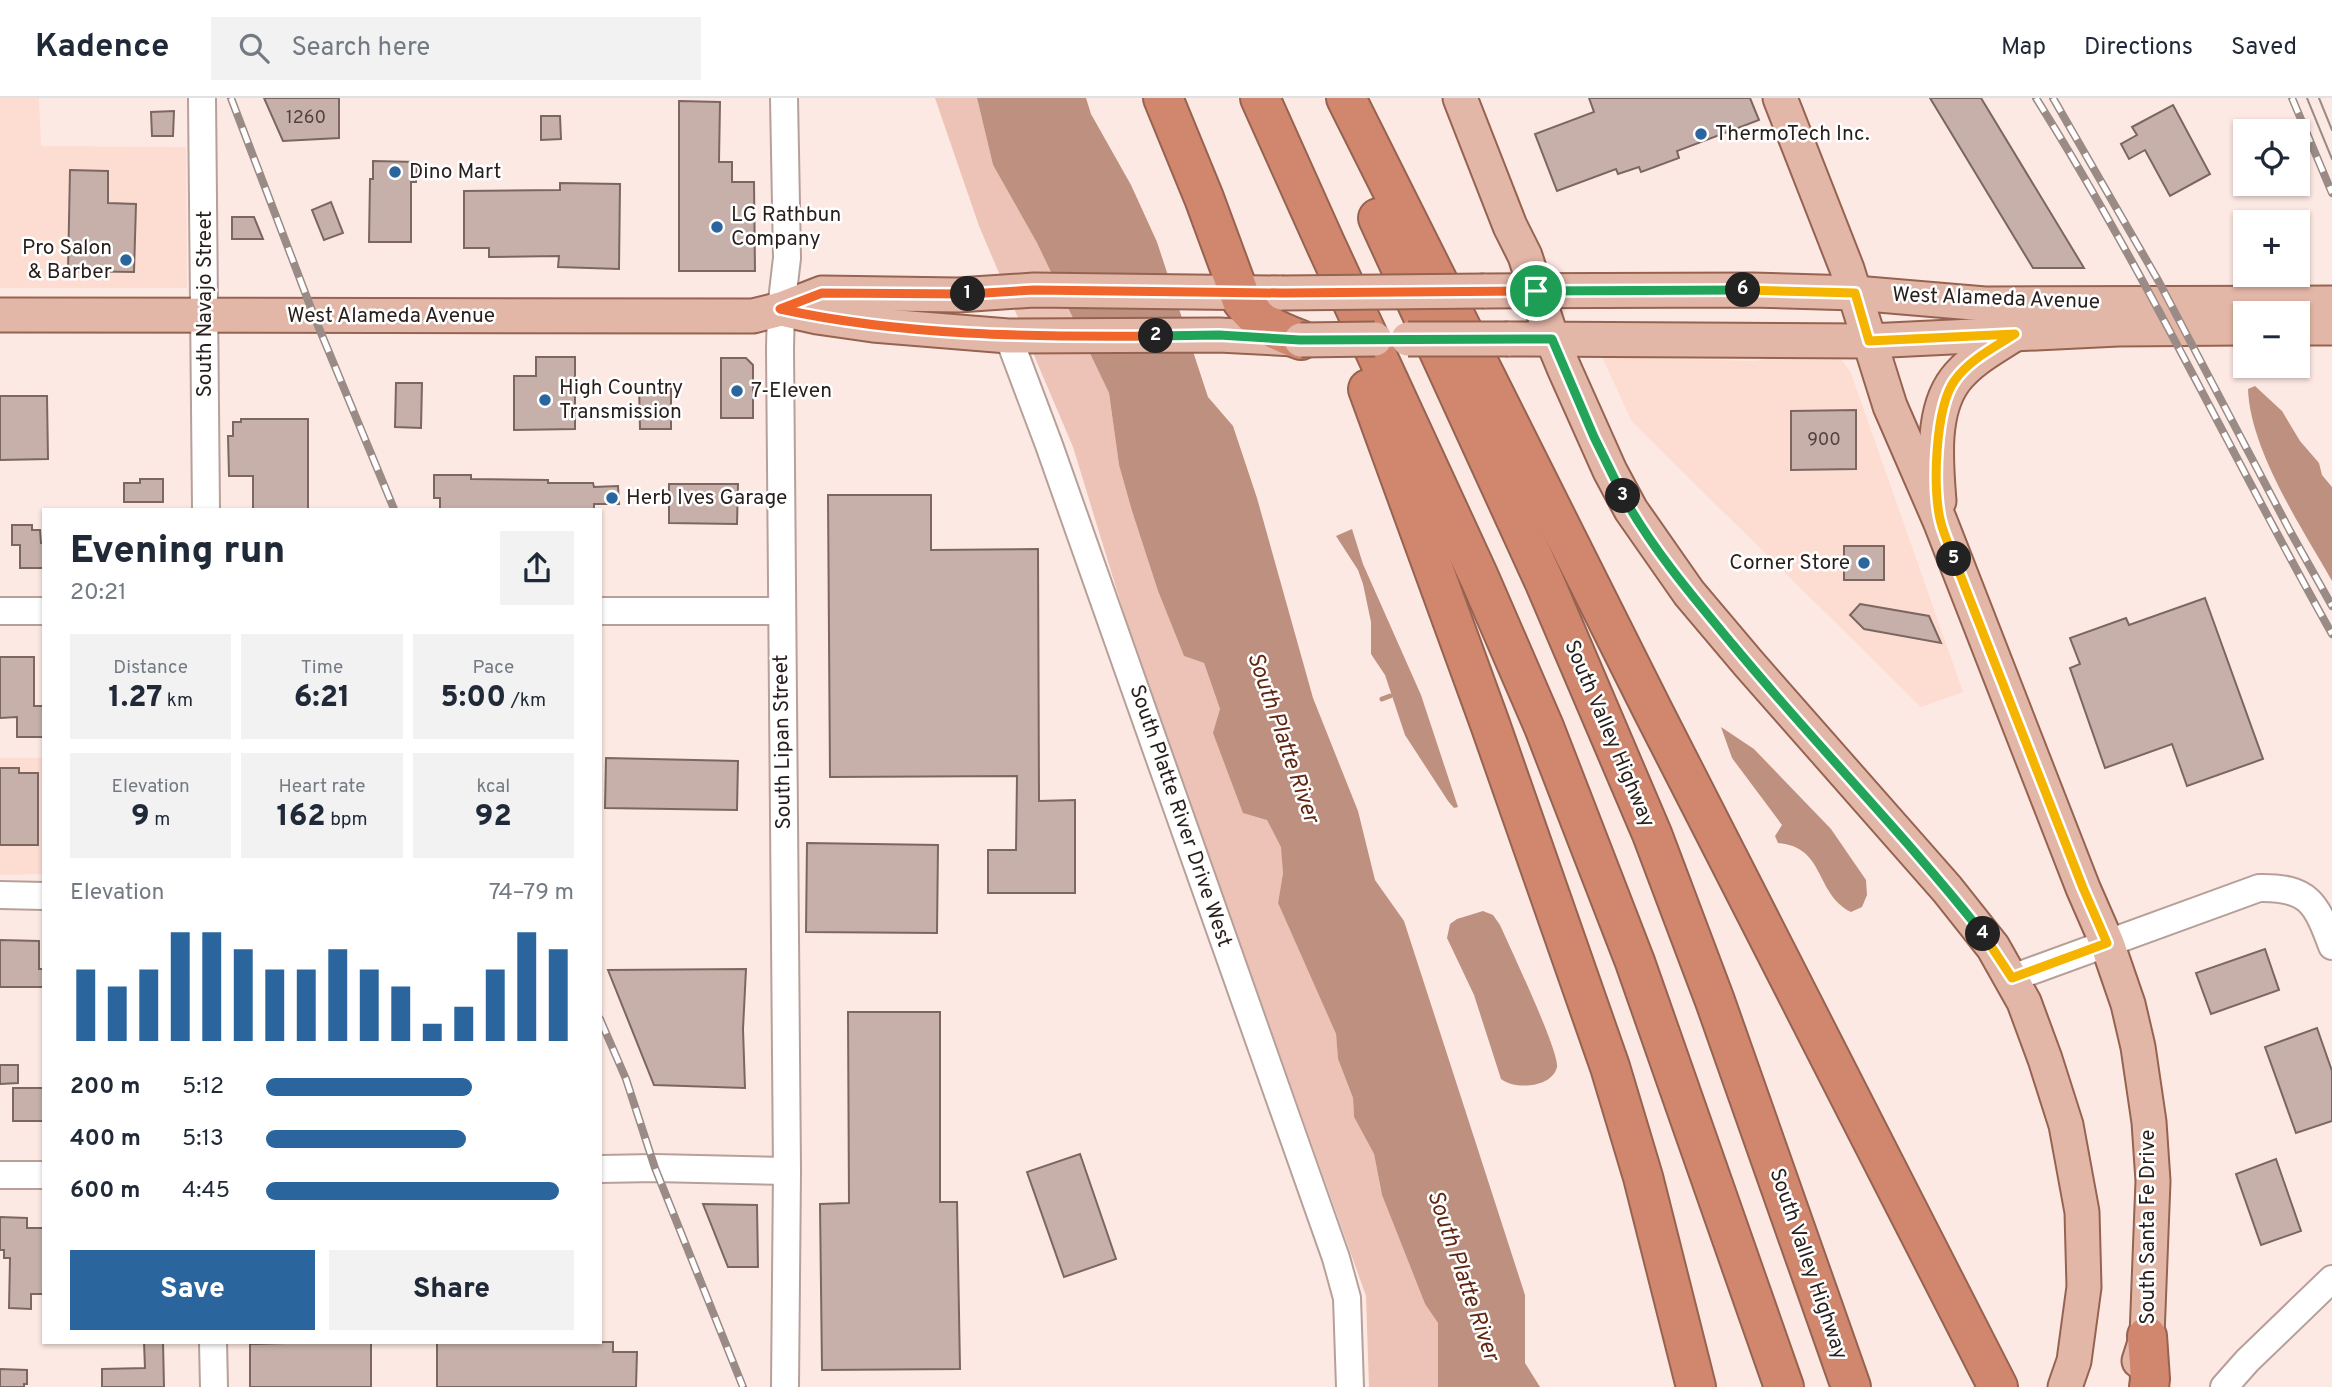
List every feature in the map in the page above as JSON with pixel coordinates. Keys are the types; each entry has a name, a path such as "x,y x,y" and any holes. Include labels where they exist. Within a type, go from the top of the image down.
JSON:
{"highway":[{"path":"1163,98 1204,198 1219,292 1248,310 1258,320 1300,340"},
{"path":"1250,98 1369,391 1566,941 1633,1141 1696,1387"},
{"path":"1260,98 1479,577 1549,738 1630,950 1784,1387"},
{"name":"South Valley Highway","path":"1324,98 1545,583 1652,834 1715,1001 1851,1387"},
{"path":"1346,98 1652,709 1998,1387"},
{"path":"2147,1336 2149,1387"}],"main road":[{"path":"1460,98 1510,226 1525,256 1552,339 1609,471 1657,549 1689,593 1797,720 1947,889 1993,947 2024,1002 2046,1059 2066,1125 2082,1212 2084,1287 2074,1361 2065,1387"},
{"name":"South Santa Fe Drive","path":"1780,98 1855,293 1890,406 1940,521 2107,943 2128,1004 2138,1047 2150,1130 2153,1181 2147,1336 2130,1387"},
{"name":"West Alameda Avenue","path":"0,315 753,316 822,293 958,295 1034,290 1282,293 1752,290 1855,293 1985,304 2332,303"},
{"name":"West Alameda Avenue","path":"780,309 873,324 1008,336 1219,335 1300,340 1869,341 2118,329 2233,328"},
{"path":"2310,328 2332,328"},
{"path":"1940,521 1938,428 1946,396 1955,380 1969,366 2015,334"}],"street":[{"name":"South Navajo Street","path":"202,98 206,508"},
{"name":"South Lipan Street","path":"784,98 787,258 780,309 787,1171 785,1387"},
{"name":"South Platte River Drive West","path":"1008,336 1056,463 1331,1245 1347,1298 1350,1387"},
{"path":"0,611 42,611"},
{"path":"602,611 782,611"},
{"path":"2012,978 2259,888 2280,887 2300,894 2318,910 2332,946"},
{"path":"0,895 42,895"},
{"path":"602,1169 787,1171"},
{"path":"0,1175 42,1175"},
{"path":"2224,1387 2247,1361 2332,1279"},
{"path":"213,1344 214,1387"}],"shaded area":[{"path":"0,98 39,98 41,146 186,147 187,288 0,288"},
{"path":"935,98 977,98 993,165 1037,243 1109,393 1119,465 1158,591 1184,656 1204,663 1220,709 1267,820 1282,847 1283,873 1278,903 1336,1034 1338,1059 1353,1098 1354,1117 1374,1154 1382,1195 1425,1304 1438,1323 1438,1387 1369,1387 1366,1296 1133,643 1073,447 979,226"},
{"path":"1772,353 1839,356 1851,373 1963,692 1921,707 1632,422 1602,357 1756,361"},
{"path":"0,758 42,758 42,874 0,875"}],"water":[{"name":"South Platte River","path":"977,98 1086,98 1091,114 1131,185 1157,242 1208,397 1233,426 1257,498 1313,698 1358,811 1375,880 1404,921 1525,1295 1525,1363 1540,1387 1438,1387 1438,1323 1425,1304 1382,1195 1374,1154 1354,1117 1353,1098 1338,1059 1336,1034 1278,903 1283,873 1281,847 1267,820 1243,813 1213,733 1220,709 1204,663 1184,656 1158,591 1132,511 1119,465 1109,393 1037,243 993,165"},
{"path":"2255,386 2282,411 2300,441 2319,463 2322,475 2332,487 2332,581 2268,463 2251,413 2248,389"},
{"path":"1352,529 1363,564 1421,695 1458,807 1454,808 1448,801 1405,735 1385,675 1371,654 1371,622 1363,584 1358,570 1336,536"},
{"path":"1721,727 1754,749 1831,829 1866,880 1867,895 1862,907 1851,912 1839,904 1804,853 1793,846 1778,843 1775,836 1782,825 1732,758"},
{"path":"1483,911 1493,915 1500,925 1551,1042 1557,1067 1554,1074 1541,1083 1524,1086 1501,1079 1474,995 1447,938 1450,924"}],"building":[{"path":"264,98 339,98 339,138 283,141"},
{"path":"1589,98 1750,98 1759,120 1677,151 1679,158 1641,172 1639,167 1618,174 1616,169 1557,191 1535,134 1594,112"},
{"path":"1930,98 1981,98 2084,268 2033,268"},
{"name":"LG Rathbun Company","path":"679,101 720,102 719,162 732,162 732,182 754,182 755,271 679,271"},
{"path":"2173,105 2210,174 2170,196 2145,150 2129,159 2121,144 2137,135 2132,127"},
{"path":"174,111 173,136 152,136 151,112"},
{"path":"541,116 560,116 561,139 541,140"},
{"path":"373,161 417,162 416,182 411,182 411,242 369,242 370,179 373,179"},
{"path":"70,170 108,171 108,203 136,204 134,272 68,271"},
{"path":"560,183 620,184 619,269 558,267 559,256 489,257 489,248 464,248 464,191 560,190"},
{"path":"331,202 343,233 324,240 312,210"},
{"path":"232,217 254,217 263,239 232,239"},
{"path":"536,357 575,357 575,429 514,430 514,376 536,376"},
{"name":"7-Eleven","path":"721,358 746,358 753,365 753,418 721,418"},
{"path":"396,383 422,383 421,428 395,427"},
{"path":"639,384 671,384 671,429 640,429"},
{"path":"0,396 47,396 48,459 0,460"},
{"path":"1856,410 1856,469 1791,470 1791,411"},
{"path":"241,419 308,419 308,508 253,508 253,476 229,476 228,436 233,436 233,422 241,422"},
{"path":"434,475 471,475 471,479 548,480 548,483 593,483 594,487 618,486 619,504 594,504 594,508 440,508 440,498 434,498"},
{"path":"140,479 163,479 163,502 124,502 124,483 140,483"},
{"path":"669,484 738,484 737,524 669,523"},
{"path":"828,495 931,495 931,550 1038,549 1039,801 1075,800 1075,893 988,893 988,850 1016,850 1017,776 830,777"},
{"path":"12,525 32,525 32,530 40,530 42,568 20,568 20,545 12,545"},
{"name":"Corner Store","path":"1844,546 1884,546 1884,580 1844,580"},
{"path":"2205,598 2263,759 2187,786 2172,744 2105,768 2070,668 2080,664 2070,638 2126,618 2129,625"},
{"path":"1860,604 1929,616 1941,643 1864,629 1850,615"},
{"path":"0,657 34,657 34,706 42,706 42,737 17,737 17,717 0,718"},
{"path":"606,758 738,761 737,810 605,808"},
{"path":"0,768 19,768 19,773 38,773 38,845 0,845"},
{"path":"807,843 938,845 937,933 806,932"},
{"path":"0,940 39,941 42,987 0,987"},
{"path":"2265,949 2279,990 2211,1014 2196,973"},
{"path":"746,969 743,1029 745,1088 654,1085 608,970"},
{"path":"848,1012 940,1012 940,1202 957,1202 960,1369 822,1370 820,1204 849,1203"},
{"path":"2317,1028 2332,1071 2332,1121 2296,1133 2265,1047"},
{"path":"0,1065 18,1065 18,1083 0,1084"},
{"path":"13,1088 42,1088 42,1121 13,1121"},
{"path":"1080,1154 1116,1259 1064,1277 1027,1172"},
{"path":"2276,1159 2301,1231 2261,1245 2236,1174"},
{"path":"703,1204 757,1205 758,1267 728,1267"},
{"path":"0,1217 27,1218 27,1228 42,1228 42,1294 31,1294 31,1309 9,1308 10,1258 4,1258 4,1250 0,1250"},
{"path":"613,1342 613,1352 637,1352 636,1387 437,1387 437,1344"},
{"path":"144,1344 163,1344 164,1387 102,1387 102,1369 145,1368"},
{"path":"250,1344 371,1344 371,1387 250,1387"},
{"path":"0,1369 27,1370 27,1384 24,1384 24,1387 0,1387"}],"waterway":[{"path":"1382,699 1390,696"}],"tram line":[{"path":"2307,98 2332,159"},
{"path":"2319,98 2332,130"}],"railway":[{"path":"231,98 314,316 394,508"},
{"path":"2036,98 2114,230 2332,634"},
{"path":"2053,98 2159,282 2332,606"},
{"path":"2292,98 2332,193"},
{"path":"602,1024 626,1079 655,1168 743,1387"}],"place":[{"name":"ThermoTech Inc.","path":"1701,134"},
{"name":"Dino Mart","path":"395,172"},
{"name":"LG Rathbun Company","path":"717,227"},
{"name":"Pro Salon & Barber","path":"126,260"},
{"name":"7-Eleven","path":"737,391"},
{"name":"High Country Transmission","path":"545,400"},
{"name":"Herb Ives Garage","path":"612,498"},
{"name":"Corner Store","path":"1864,563"}],"route":[{"path":"1034,290 1282,293 1536,291 1752,290 1855,293 1869,341 2015,334 1969,366 1955,380 1946,396 1938,428 1940,521 2107,943 2012,978 1993,947 1947,889 1797,720 1689,593 1657,549 1609,471 1552,339 1300,340 1219,335 1008,336 873,324 780,309 822,293 958,295 1034,290"}]}
